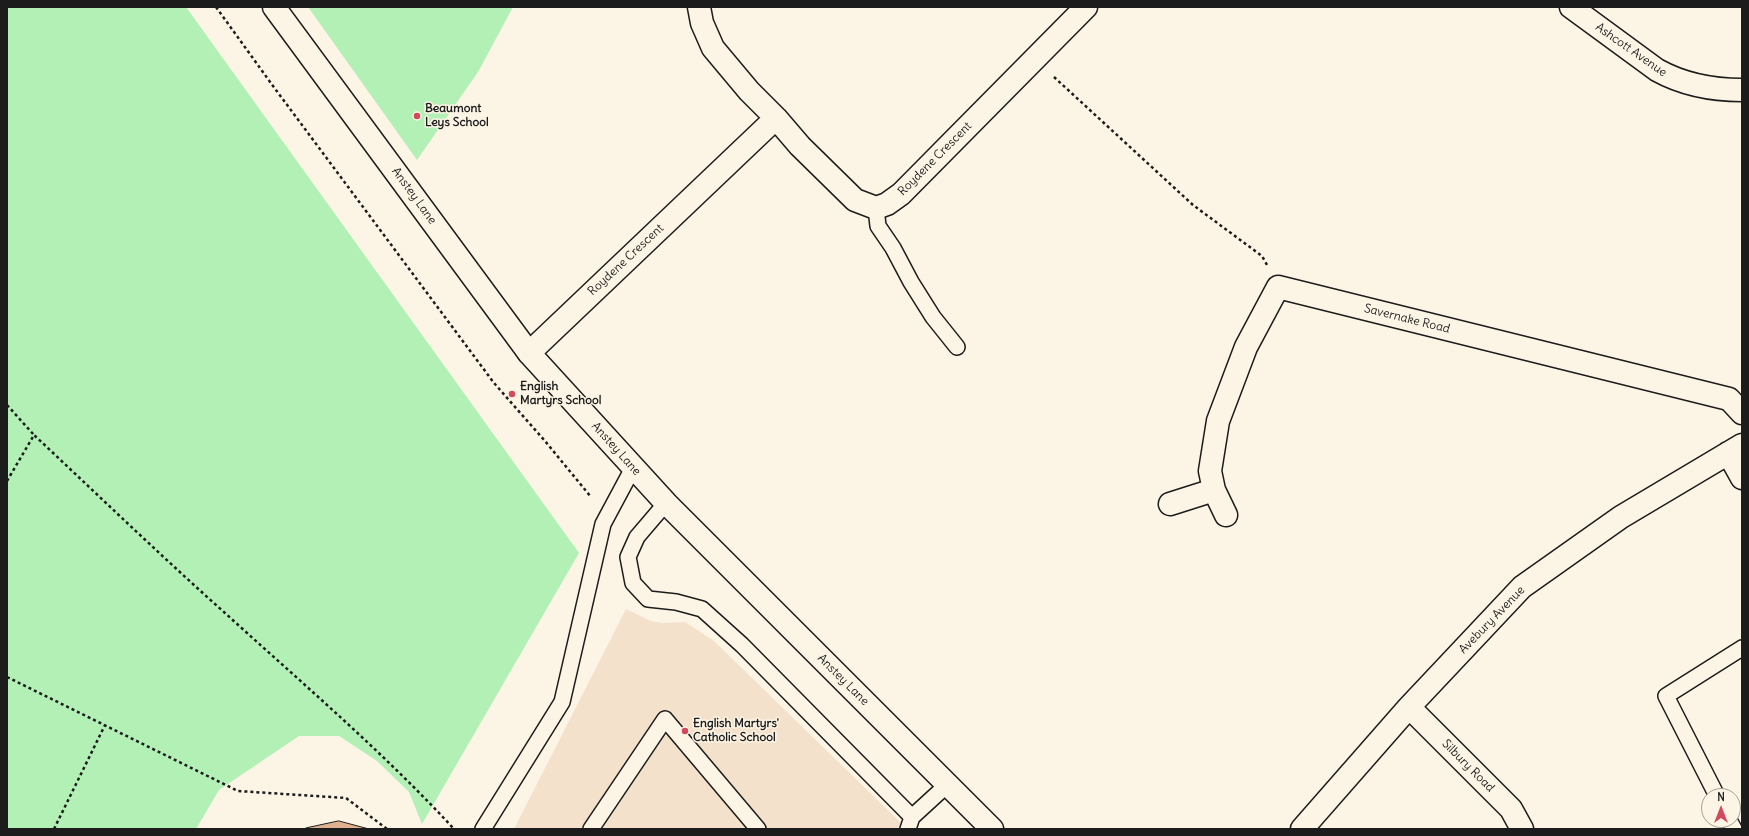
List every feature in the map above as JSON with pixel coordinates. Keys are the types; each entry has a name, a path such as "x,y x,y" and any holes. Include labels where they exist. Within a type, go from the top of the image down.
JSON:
{"street":[{"name":"Anstey Lane","path":"274,7 529,353 666,503 992,829"},
{"path":"699,7 702,23 713,48 749,91 776,118 800,146 855,200 876,208"},
{"name":"Roydene Crescent","path":"876,208 886,204 901,194 1086,7"},
{"name":"Ashcott Avenue","path":"1571,7 1670,78 1697,86 1726,90 1742,90"},
{"name":"Roydene Crescent","path":"529,353 776,118"},
{"path":"1226,515 1214,490 1210,471 1218,421 1246,347 1278,287"},
{"name":"Savernake Road","path":"1278,287 1728,398 1742,413"},
{"path":"1735,449 1742,478"},
{"name":"Avebury Avenue","path":"1302,829 1409,707 1522,587 1621,517 1735,449"},
{"path":"1170,504 1214,490"},
{"name":"Silbury Road","path":"1409,707 1511,809 1522,829"}],"lane":[{"path":"876,208 878,226 893,248 911,282 933,317 957,347"},
{"path":"483,829 562,702 602,524 633,468"},
{"path":"666,503 637,537 628,557 633,583 648,599 676,602 702,609 742,645 910,823 948,784"},
{"path":"1713,788 1666,696 1742,648"},
{"path":"591,829 665,719 758,829"}],"path":[{"path":"216,7 494,383 546,441 593,499 602,524"},
{"path":"1034,59 1194,205 1262,256 1278,287"},
{"path":"7,405 34,435 214,604 344,720 421,793 454,829"},
{"path":"7,481 34,435"},
{"path":"7,677 238,792 346,798 387,829"},
{"path":"54,829 105,725"}],"shaded area":[{"name":"English Martyrs' Catholic School","path":"626,609 651,621 662,623 685,622 714,641 900,822 903,820 913,829 514,829"}],"green space":[{"path":"7,7 186,7 579,553 422,824 409,792 377,761 339,736 299,736 219,790 196,829 7,829"},
{"name":"Beaumont Leys School","path":"308,7 513,7 478,72 417,160"}],"building":[{"path":"339,821 369,829 304,829 306,828"}],"place":[{"name":"Beaumont Leys School","path":"417,116"},
{"name":"English Martyrs School","path":"512,394"},
{"name":"English Martyrs' Catholic School","path":"685,731"}]}
